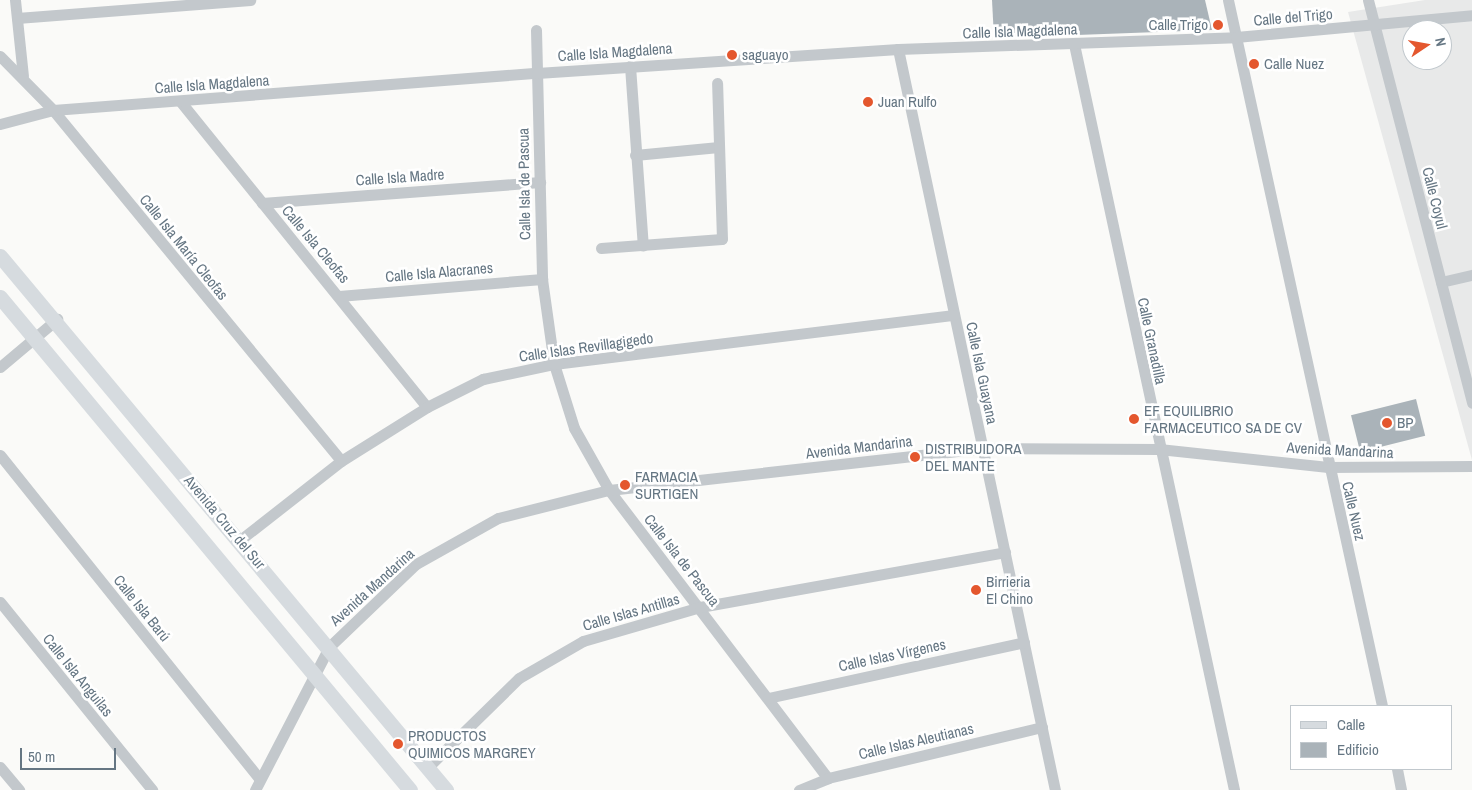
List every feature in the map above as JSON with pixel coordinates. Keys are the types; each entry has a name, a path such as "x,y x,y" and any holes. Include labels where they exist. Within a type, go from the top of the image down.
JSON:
{"main road":[{"name":"Avenida Cruz del Sur","path":"0,256 57,319 446,790"},
{"name":"Avenida Cruz del Sur","path":"0,297 37,337 315,672 409,790"}],"street":[{"path":"15,0 23,76"},
{"path":"17,18 107,6 250,0"},
{"name":"Calle Nuez","path":"1228,0 1328,467 1382,705"},
{"name":"Calle Coyul","path":"1368,0 1472,403"},
{"name":"Calle del Trigo","path":"1236,37 1472,15"},
{"name":"Calle Isla de Pascua","path":"536,30 542,279 554,364 574,428 609,490 828,778"},
{"name":"Calle Isla Magdalena","path":"0,124 53,110 630,66 898,49 1236,37"},
{"name":"Calle Granadilla","path":"1074,44 1159,449 1234,790"},
{"name":"Calle Isla Guayana","path":"898,49 1055,790"},
{"name":"Calle Isla María Cleofas","path":"0,56 23,76 53,110 340,461"},
{"path":"630,66 643,246"},
{"path":"601,248 722,239 717,83"},
{"name":"Calle Isla Cleofas","path":"180,101 340,296 427,407"},
{"path":"636,155 719,147"},
{"name":"Calle Isla Madre","path":"262,203 540,182"},
{"path":"1441,282 1472,275"},
{"name":"Calle Isla Alacranes","path":"340,296 542,279"},
{"name":"Calle Islas Revillagigedo","path":"240,540 340,461 427,407 483,379 554,364 954,316"},
{"path":"0,367 57,319"},
{"name":"Avenida Mandarina","path":"255,790 329,647 416,564 455,539 498,518 609,490 982,448 1159,449 1328,467 1472,466"},
{"name":"Calle Isla Barú","path":"0,455 260,779"},
{"name":"Calle Islas Antillas","path":"428,767 469,723 550,656 592,638 700,608 1005,552"},
{"name":"Calle Isla Anguilas","path":"0,602 152,790"},
{"name":"Calle Islas Vírgenes","path":"768,698 1024,642"},
{"name":"Calle Islas Aleutianas","path":"799,790 828,778 1042,727"},
{"path":"0,767 19,790"},
{"path":"1397,770 1401,790"}],"shaded area":[{"path":"1425,0 1472,0 1472,460 1348,12"}],"building":[{"path":"992,0 1205,0 1212,30 994,38"},
{"name":"BP","path":"1416,399 1425,436 1360,452 1351,415"}],"place":[{"name":"Calle Trigo","path":"1218,25"},
{"name":"saguayo","path":"732,55"},
{"name":"Calle Nuez","path":"1254,64"},
{"name":"Juan Rulfo","path":"868,102"},
{"name":"EF EQUILIBRIO FARMACEUTICO SA DE CV","path":"1134,419"},
{"name":"BP","path":"1387,423"},
{"name":"DISTRIBUIDORA DEL MANTE","path":"915,457"},
{"name":"FARMACIA SURTIGEN","path":"625,485"},
{"name":"Birrieria El Chino","path":"976,590"},
{"name":"PRODUCTOS QUIMICOS MARGREY","path":"398,744"}]}
